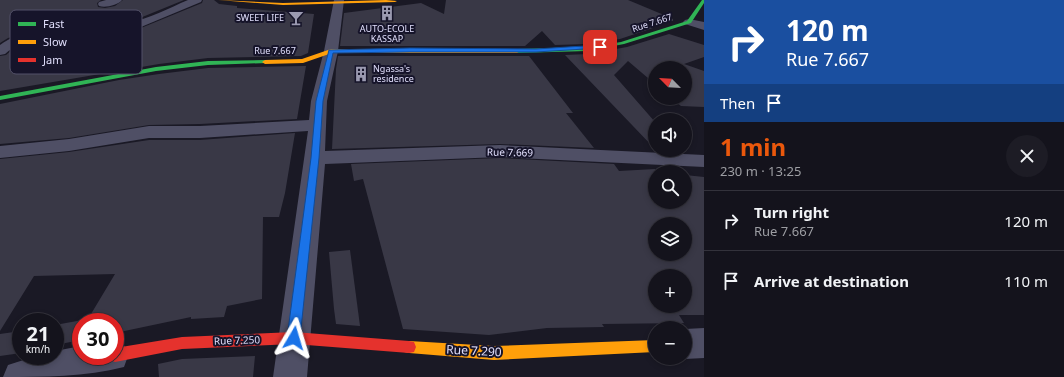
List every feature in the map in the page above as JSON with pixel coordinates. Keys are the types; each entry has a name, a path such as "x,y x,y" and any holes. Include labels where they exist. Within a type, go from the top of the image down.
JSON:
{"street":[{"path":"103,4 117,0"},
{"path":"142,23 197,0"},
{"path":"220,0 284,4 319,9 338,4 398,0"},
{"path":"704,0 689,22 704,26"},
{"path":"290,377 315,158 319,101 331,51 338,4"},
{"name":"Rue 7.667","path":"142,72 208,63 304,61 331,51 536,51 588,49 622,44 689,22"},
{"path":"0,51 10,44"},
{"name":"Rue 7.667","path":"0,98 132,74"},
{"path":"0,152 70,146 149,132 200,132 317,125"},
{"name":"Rue 7.669","path":"315,158 500,151 704,161"},
{"name":"Rue 7.290","path":"294,338 494,353 648,346"},
{"name":"Rue 7.250","path":"124,353 182,343 294,338"},
{"path":"692,344 704,343"},
{"path":"20,377 72,364"}],"building":[{"path":"0,0 101,0 97,3 98,7 105,8 115,6 123,0 184,0 142,17 142,10 10,10 10,37 0,43"},
{"path":"203,0 214,0 219,4 237,6 237,8 314,14 308,53 301,56 208,58 142,67 142,28 202,3"},
{"path":"446,0 628,0 673,19 673,21 637,23 653,28 620,39 588,44 555,45 542,31 525,46 340,46 344,13 421,3 444,14"},
{"path":"669,34 704,45 704,57 692,61 648,61 648,78 628,61 614,75 648,114 648,142 565,55 588,54 627,47"},
{"path":"10,52 10,74 100,74 0,91 0,56 6,55"},
{"path":"338,56 529,56 573,113 566,113 594,148 500,144 332,149"},
{"path":"306,66 297,119 149,125 69,138 0,144 0,104 119,80 159,74 208,68"},
{"path":"692,67 704,71 704,107 680,105 692,105"},
{"path":"295,133 285,193 279,217 263,217 262,299 227,306 224,317 191,319 191,317 124,331 124,313 92,313 115,274 34,276 0,331 0,159 69,152 149,140 200,140"},
{"path":"500,158 614,164 619,171 648,169 648,209 692,209 692,176 704,177 704,315 679,315 683,321 648,321 648,323 602,324 604,327 547,328 489,335 403,329 363,179 354,181 351,164"},
{"path":"350,250 360,326 336,324 334,309 329,252"},
{"path":"72,322 72,342 64,343 64,323"},
{"path":"12,332 12,354 0,356 0,334"},
{"path":"255,356 253,377 159,377 158,364 182,359"}],"traffic: fast":[{"path":"517,51 588,49 622,43 689,22 704,0"},
{"path":"142,71 208,63 265,62"},
{"path":"0,98 127,74"}],"traffic: slow":[{"path":"220,0 283,4 395,1"},
{"path":"265,62 303,61 331,51 517,51"},
{"path":"409,347 494,353 648,346"}],"traffic: jam":[{"path":"124,353 182,343 294,338 409,347"}],"place":[{"name":"AUTO-ECOLE KASSAP","path":"387,13"},
{"name":"SWEET LIFE","path":"296,18"},
{"name":"Ngassa's residence","path":"361,74"}],"route":[{"path":"294,338 315,158 319,101 331,51 536,51 588,49 600,47"}]}
